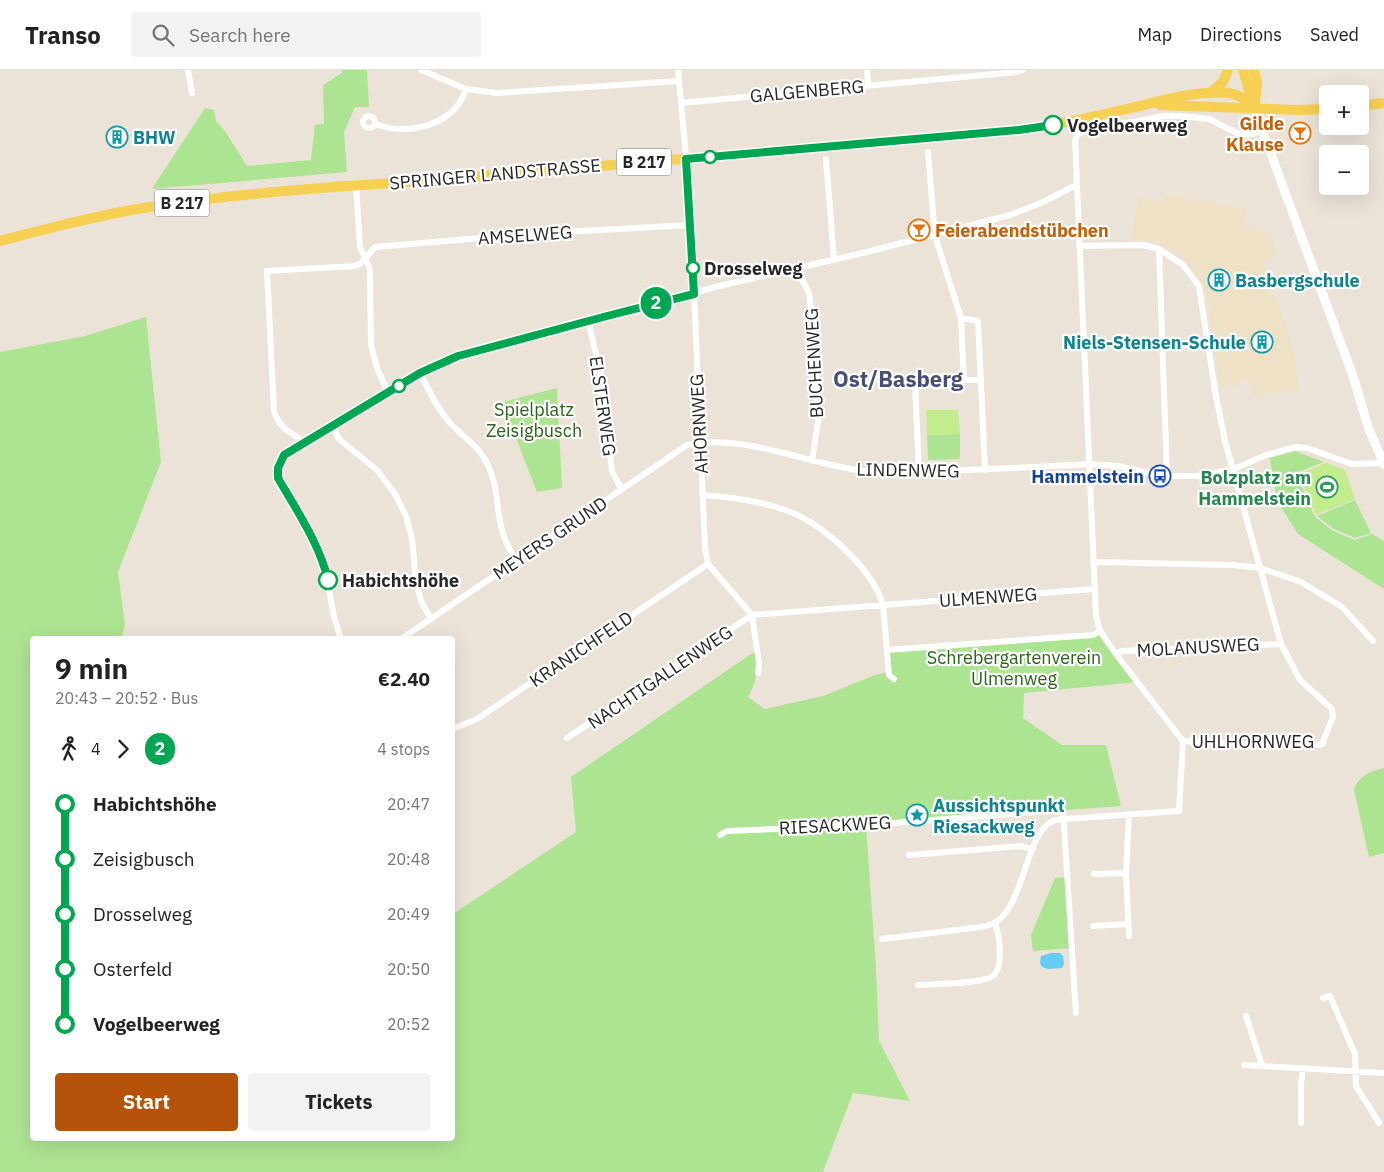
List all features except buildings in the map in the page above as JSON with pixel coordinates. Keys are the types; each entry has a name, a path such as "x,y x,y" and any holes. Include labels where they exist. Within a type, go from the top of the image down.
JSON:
{"main road":[{"path":"1210,93 1222,82 1228,70"},
{"path":"1243,70 1262,131 1354,379 1368,428 1384,464"},
{"path":"1254,70 1257,87 1254,108"},
{"name":"SPRINGER LANDSTRASSE","path":"0,241 137,209 214,199 356,185 427,181 1019,130 1053,125 1184,96 1210,93"},
{"name":"B 217","path":"1210,93 1235,94 1245,99 1254,108"},
{"path":"1369,105 1384,103"},
{"name":"SPRINGER LANDSTRASSE","path":"1142,105 1319,109"}],"street":[{"path":"188,70 192,93"},
{"path":"421,70 466,89 497,93 679,81"},
{"name":"AHORNWEG","path":"678,70 690,224 702,494 708,564"},
{"path":"867,70 868,85"},
{"name":"GALGENBERG","path":"681,103 1023,70"},
{"path":"375,124 388,129 421,128 437,122 452,113 462,101 466,89"},
{"path":"882,940 981,927 995,923 1008,910 1017,893 1032,848 1052,821 1179,811 1183,741 1116,654 1100,631 1096,616 1075,140 1078,134 1084,130 1164,116 1210,119 1241,135 1262,131"},
{"path":"928,152 935,236 961,318 964,380"},
{"path":"826,159 834,260"},
{"path":"356,185 360,247 370,269 371,346 377,368 388,392"},
{"path":"340,636 334,617 324,562 278,478 278,468 284,455 305,442 420,373 458,356 715,287 935,236 1010,215 1041,204 1076,186"},
{"name":"AMSELWEG","path":"305,442 284,429 277,420 274,411 267,271 355,266 366,259 375,248 528,234 690,224"},
{"path":"1079,246 1143,245 1159,249 1183,265 1199,286 1215,391 1225,441 1281,644"},
{"path":"1159,249 1167,477"},
{"name":"BUCHENWEG","path":"796,268 809,293 814,331 818,422 812,462"},
{"path":"961,318 978,321 985,470"},
{"name":"ELSTERWEG","path":"588,321 602,378 612,471 621,489"},
{"path":"420,373 441,412 483,456 490,468 496,487 501,528 516,561"},
{"path":"919,472 915,382 980,380"},
{"path":"332,426 340,440 377,470 395,494 406,516 412,540 416,582 421,601 431,619"},
{"name":"LINDENWEG","path":"700,442 729,443 762,449 812,462 874,473 985,470 1088,464"},
{"name":"MEYERS GRUND","path":"406,636 687,445 700,442"},
{"path":"1088,464 1118,466 1167,477 1197,476 1234,469 1266,454 1296,447 1307,448 1352,464 1384,464"},
{"path":"702,494 736,498 783,509 799,516 836,542 855,560 871,579 880,595 883,606 889,675 894,679"},
{"path":"1093,562 1232,565 1260,568 1301,582 1342,607 1373,641"},
{"path":"708,564 752,615 759,663 758,673"},
{"name":"KRANICHFELD","path":"455,728 477,719 708,564"},
{"name":"ULMENWEG","path":"752,615 1094,589"},
{"name":"NACHTIGALLENWEG","path":"567,738 752,615"},
{"path":"887,650 1093,635 1100,631"},
{"name":"MOLANUSWEG","path":"1116,654 1122,651 1281,644"},
{"name":"UHLHORNWEG","path":"1183,741 1320,745 1334,717 1334,713 1300,680 1281,644"},
{"name":"RIESACKWEG","path":"720,835 727,831 866,825 1051,810 1063,810 1065,819"},
{"path":"1128,814 1126,873 1129,936"},
{"path":"1065,819 1076,1013"},
{"path":"909,855 1021,846 1032,848"},
{"path":"1094,874 1126,873"},
{"path":"918,985 989,979 994,975 998,969 1000,944 995,923"},
{"path":"1093,926 1128,924"},
{"path":"1323,998 1330,996 1355,1054 1356,1086 1378,1123"},
{"path":"1246,1016 1262,1065"},
{"path":"1244,1065 1384,1073"},
{"path":"1301,1123 1303,1068"}],"shaded area":[{"path":"1165,194 1247,208 1244,228 1271,233 1277,255 1263,262 1293,346 1299,389 1252,396 1250,379 1241,381 1240,384 1220,388 1207,294 1195,271 1182,257 1163,246 1152,241 1131,238 1139,197 1163,202"}],"green space":[{"path":"342,70 367,70 369,107 355,107 344,132 347,172 152,189 205,108 214,110 216,121 225,131 247,166 311,160 315,125 324,124 323,85 342,73"},
{"name":"Schrebergartenverein Ulmenweg","path":"146,317 161,462 118,572 125,625 122,636 30,636 30,1141 455,1141 455,913 576,832 571,777 757,650 757,674 748,697 765,709 823,696 875,675 888,672 887,650 1093,635 1100,631 1137,682 1024,693 1023,718 1062,745 1106,745 1121,806 866,825 879,1041 910,1101 853,1093 823,1172 0,1172 0,352 85,336"},
{"name":"Spielplatz Zeisigbusch","path":"557,388 562,488 537,492 502,402"},
{"path":"926,410 958,410 960,434 927,435"},
{"path":"960,434 960,459 928,460 927,435"},
{"path":"1295,451 1324,462 1296,473 1315,517 1333,531 1355,540 1372,534 1384,541 1384,589 1298,534 1277,501 1270,458"},
{"name":"Bolzplatz am Hammelstein","path":"1326,463 1345,470 1355,499 1316,515 1299,474"},
{"path":"1355,500 1371,533 1355,538 1334,529 1317,516"},
{"path":"1384,768 1384,853 1369,857 1354,790 1359,781 1366,775"},
{"path":"1068,877 1072,948 1033,951 1031,935 1055,878"}],"water":[{"path":"1060,953 1063,956 1064,964 1062,968 1048,969 1042,967 1040,963 1041,956"}],"bus line":[{"name":"2","path":"328,580 324,562 316,545 278,478 278,468 284,455 420,373 458,356 694,294 686,159 1019,130 1053,125"}],"place":[{"name":"Vogelbeerweg","path":"1053,125"},
{"name":"Gilde Klause","path":"1300,133"},
{"name":"BHW","path":"117,137"},
{"name":"Feierabendstübchen","path":"919,230"},
{"name":"Drosselweg","path":"693,268"},
{"name":"Basbergschule","path":"1219,280"},
{"name":"Niels-Stensen-Schule","path":"1262,342"},
{"name":"Hammelstein","path":"1160,476"},
{"name":"Bolzplatz am Hammelstein","path":"1327,487"},
{"name":"Habichtshöhe","path":"328,580"},
{"name":"Aussichtspunkt Riesackweg","path":"917,815"}],"district":[{"name":"Ost/Basberg","path":"898,378"}]}
